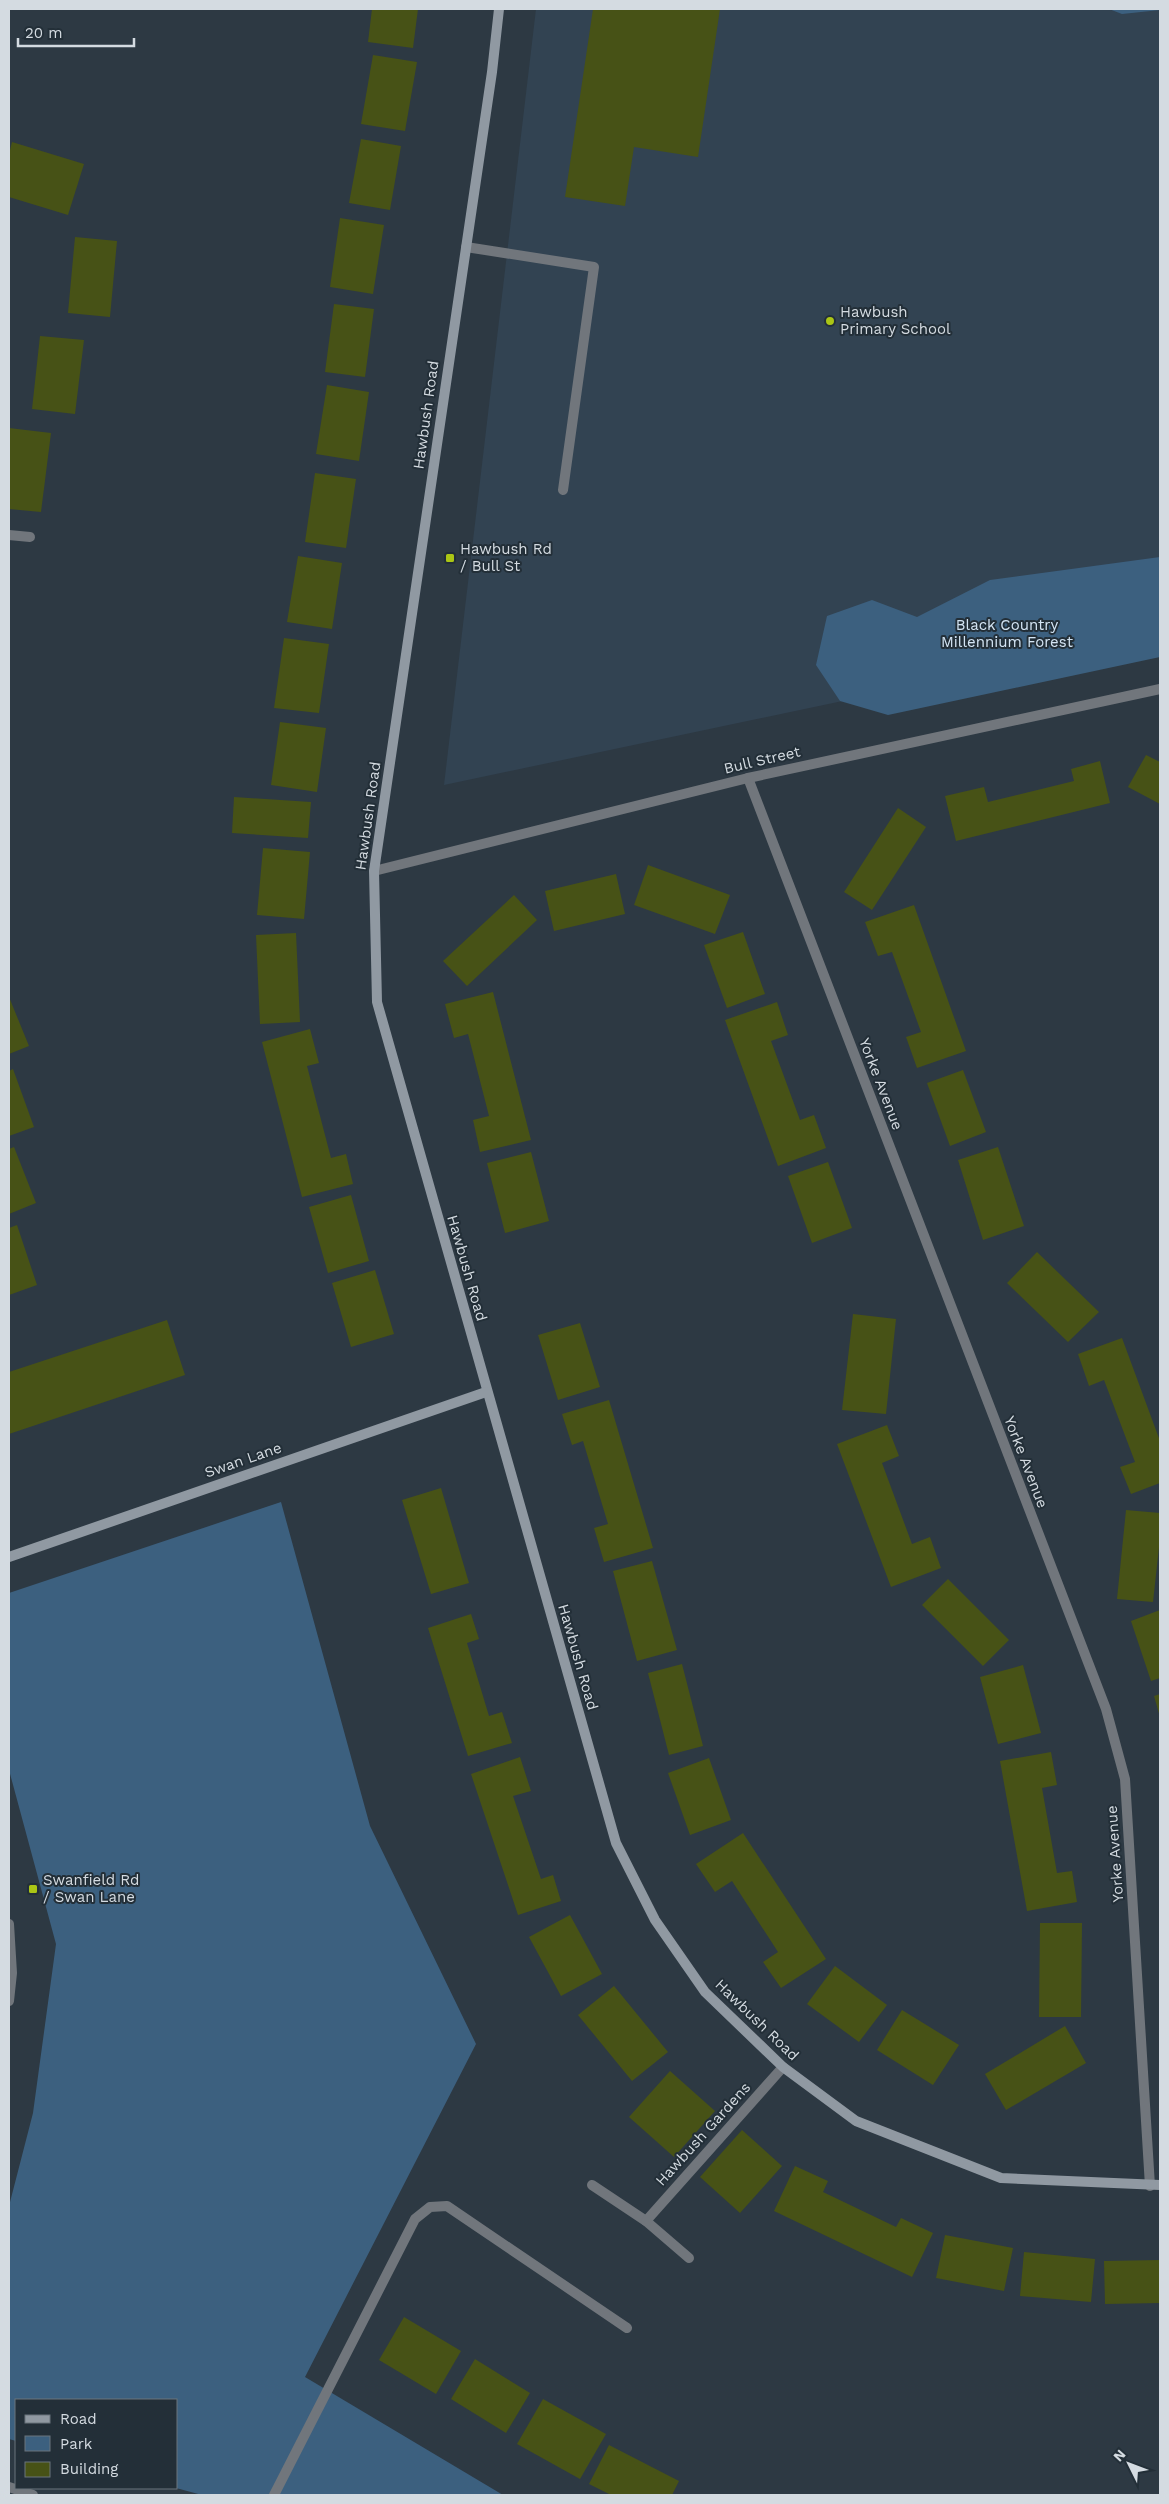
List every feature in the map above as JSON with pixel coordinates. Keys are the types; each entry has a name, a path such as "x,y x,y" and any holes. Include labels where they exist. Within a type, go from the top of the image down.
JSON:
{"street":[{"name":"Hawbush Road","path":"499,9 374,871 377,1002 486,1392 616,1843 655,1920 705,1992 783,2067 856,2121 1001,2178 1155,2186"},
{"path":"466,247 594,266 563,490"},
{"path":"9,535 30,537"},
{"name":"Bull Street","path":"374,871 748,778 1160,689"},
{"name":"Yorke Avenue","path":"748,778 1106,1709 1125,1779 1155,2186"},
{"name":"Swan Lane","path":"9,1557 486,1392"},
{"path":"9,1924 12,1973 9,2001"},
{"name":"Hawbush Gardens","path":"646,2221 783,2067"},
{"path":"592,2185 646,2221 689,2258"},
{"path":"274,2495 415,2219 430,2207 447,2206 627,2328"},
{"path":"9,2487 33,2495"}],"shaded area":[{"name":"Hawbush Primary School","path":"536,9 1160,9 1160,634 444,785"}],"green space":[{"path":"1109,9 1160,9 1160,10 1122,14"},
{"name":"Black Country Millennium Forest","path":"1160,557 1160,657 888,715 840,701 816,665 827,616 872,600 917,617 990,580"},
{"path":"281,1502 370,1826 476,2044 305,2377 503,2495 202,2495 178,2489 178,2399 15,2399 15,2441 9,2439 9,2206 33,2113 56,1944 9,1770 9,1593"}],"building":[{"path":"372,9 418,9 413,48 368,42"},
{"path":"593,9 720,9 698,157 634,147 625,206 565,197"},
{"path":"373,55 417,62 405,131 361,124"},
{"path":"361,139 401,146 390,210 349,203"},
{"path":"12,142 84,164 68,215 9,197 9,154"},
{"path":"340,218 384,225 373,294 330,287"},
{"path":"75,237 117,241 110,317 68,313"},
{"path":"334,304 374,309 365,377 325,372"},
{"path":"40,336 84,340 75,414 32,409"},
{"path":"327,385 369,392 359,461 316,454"},
{"path":"9,428 51,433 41,512 9,509"},
{"path":"315,473 356,479 346,548 305,542"},
{"path":"298,556 342,563 332,629 287,622"},
{"path":"284,638 329,644 319,713 274,708"},
{"path":"280,722 326,728 317,792 271,785"},
{"path":"1146,755 1160,762 1160,804 1128,787"},
{"path":"1100,761 1110,803 956,841 945,796 984,787 988,802 1074,781 1071,769"},
{"path":"234,797 311,802 308,838 232,833"},
{"path":"898,808 926,827 872,910 844,892"},
{"path":"263,848 310,852 304,919 257,915"},
{"path":"648,865 730,895 715,934 634,905"},
{"path":"616,874 625,914 554,931 545,891"},
{"path":"514,895 537,920 467,986 443,961"},
{"path":"914,905 966,1051 917,1068 906,1037 921,1032 892,952 878,956 865,922"},
{"path":"743,932 765,994 727,1008 704,945"},
{"path":"296,933 300,1022 260,1024 256,935"},
{"path":"493,992 531,1140 480,1152 473,1120 489,1116 468,1034 454,1038 445,1004"},
{"path":"9,997 29,1046 9,1054"},
{"path":"777,1002 788,1035 771,1041 800,1120 814,1115 826,1148 778,1166 725,1020"},
{"path":"310,1029 319,1063 307,1066 331,1158 346,1154 353,1184 302,1197 262,1042"},
{"path":"13,1069 34,1127 9,1136 9,1071"},
{"path":"963,1070 986,1132 950,1146 927,1083"},
{"path":"14,1147 36,1203 9,1214 9,1149"},
{"path":"998,1147 1024,1226 983,1240 958,1160"},
{"path":"531,1152 549,1221 505,1233 487,1163"},
{"path":"828,1162 852,1228 812,1243 788,1176"},
{"path":"351,1195 369,1261 328,1273 309,1207"},
{"path":"17,1225 37,1285 9,1295 9,1228"},
{"path":"1037,1252 1099,1312 1068,1342 1007,1283"},
{"path":"375,1270 394,1334 351,1347 332,1283"},
{"path":"853,1314 896,1319 886,1414 842,1410"},
{"path":"167,1320 185,1375 9,1434 9,1372"},
{"path":"580,1323 600,1387 558,1400 538,1335"},
{"path":"1122,1338 1160,1441 1160,1483 1131,1494 1120,1467 1135,1462 1104,1380 1089,1386 1078,1354"},
{"path":"609,1400 653,1548 604,1562 594,1528 608,1524 583,1441 572,1445 562,1414"},
{"path":"887,1425 899,1456 882,1463 912,1544 930,1537 941,1568 891,1587 837,1444"},
{"path":"441,1488 469,1583 431,1594 402,1500"},
{"path":"1126,1510 1160,1513 1160,1538 1153,1602 1117,1599"},
{"path":"652,1561 677,1650 637,1661 613,1571"},
{"path":"948,1579 1009,1640 983,1666 922,1605"},
{"path":"1160,1610 1160,1678 1151,1681 1131,1621"},
{"path":"471,1614 479,1639 467,1643 489,1716 502,1712 512,1743 468,1756 428,1628"},
{"path":"682,1664 703,1746 669,1755 648,1673"},
{"path":"1023,1665 1041,1733 998,1744 980,1677"},
{"path":"1160,1694 1160,1717 1154,1696"},
{"path":"1051,1752 1057,1785 1042,1788 1057,1873 1072,1871 1077,1902 1027,1911 1000,1761"},
{"path":"520,1757 531,1791 513,1796 541,1879 553,1875 561,1901 518,1915 471,1774"},
{"path":"709,1758 731,1820 690,1835 668,1773"},
{"path":"743,1833 826,1959 781,1988 763,1962 778,1952 732,1881 715,1892 696,1864"},
{"path":"570,1915 602,1974 561,1996 529,1937"},
{"path":"1040,1923 1082,1923 1081,2017 1039,2017"},
{"path":"835,1966 887,2005 859,2042 807,2004"},
{"path":"614,1986 668,2052 632,2081 578,2015"},
{"path":"902,2010 959,2045 933,2085 877,2050"},
{"path":"1065,2026 1086,2063 1006,2110 985,2074"},
{"path":"670,2071 715,2111 674,2157 629,2117"},
{"path":"742,2130 782,2166 740,2213 700,2177"},
{"path":"795,2166 828,2181 823,2192 896,2227 901,2218 933,2233 912,2277 774,2211"},
{"path":"945,2235 1013,2248 1004,2291 936,2278"},
{"path":"1024,2252 1095,2259 1091,2302 1020,2296"},
{"path":"1160,2260 1160,2303 1105,2304 1104,2261"},
{"path":"404,2317 461,2351 436,2394 379,2360"},
{"path":"475,2359 530,2393 506,2433 451,2399"},
{"path":"543,2399 606,2434 580,2479 517,2444"},
{"path":"609,2445 679,2481 672,2495 611,2495 589,2484"}],"place":[{"name":"Hawbush Primary School","path":"830,321"},
{"name":"Hawbush Rd / Bull St","path":"450,558"},
{"name":"Swanfield Rd / Swan Lane","path":"33,1889"}]}
